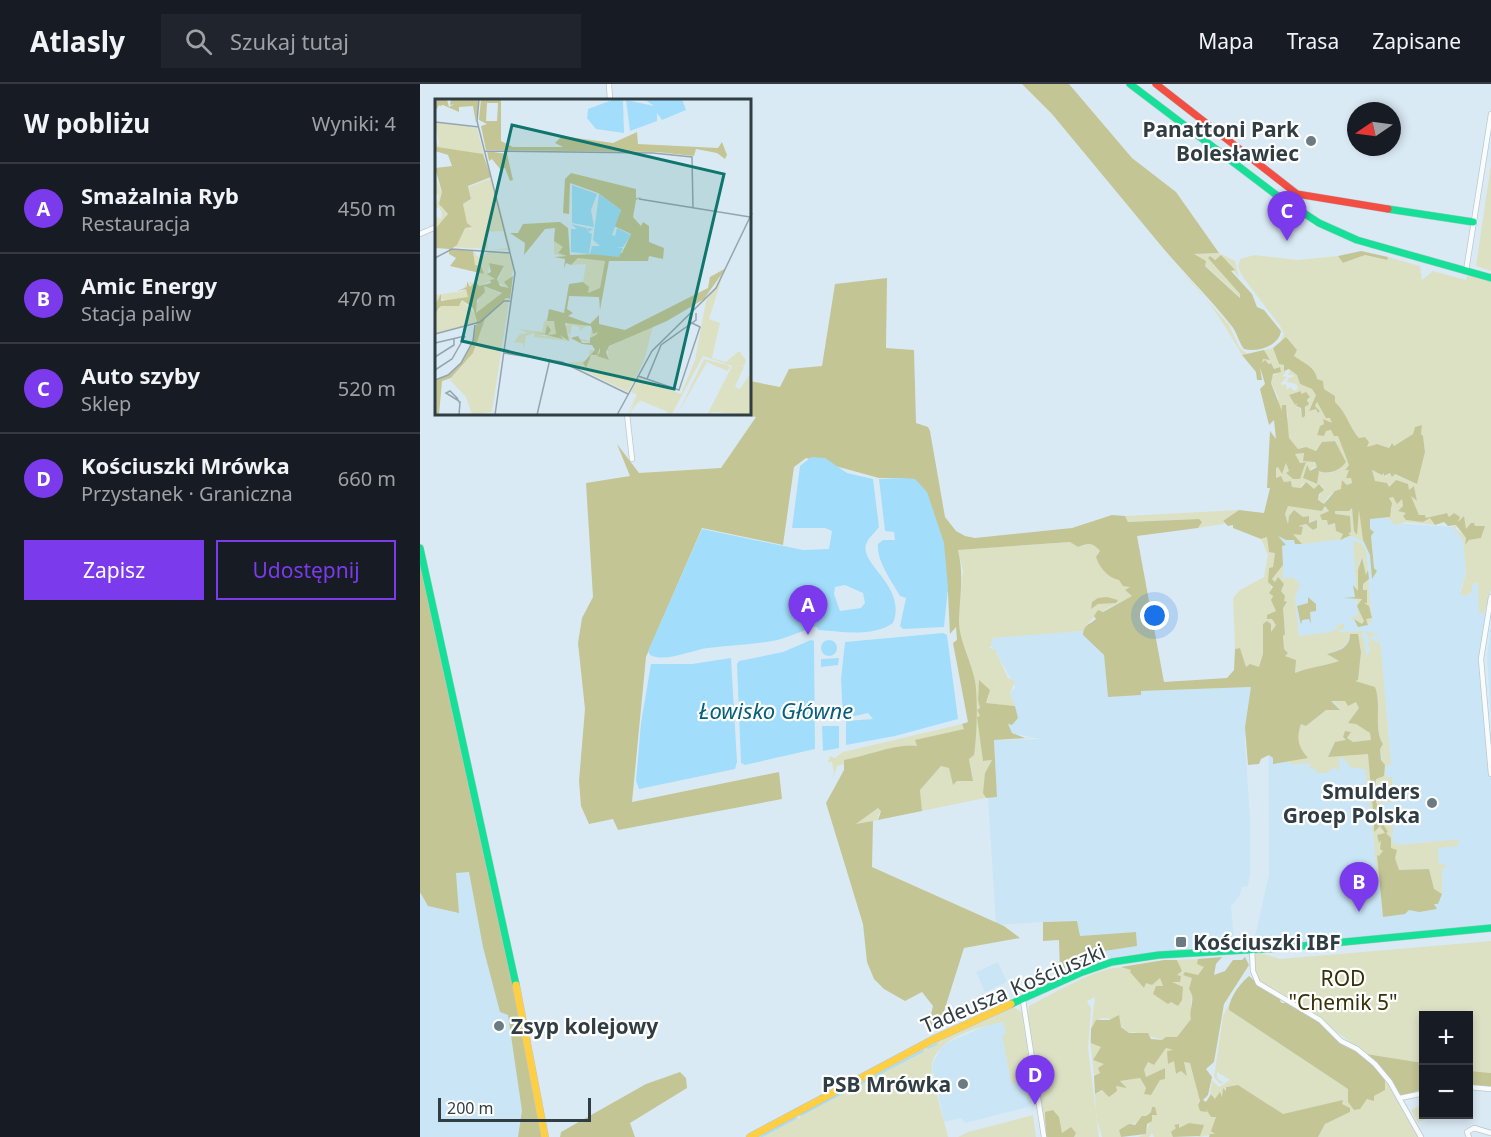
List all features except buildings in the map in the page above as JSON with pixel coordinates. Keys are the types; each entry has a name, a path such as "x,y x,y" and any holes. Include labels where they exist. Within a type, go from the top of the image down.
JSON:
{"street":[{"path":"609,84 610,99"},
{"path":"1130,84 1235,165 1319,223 1359,241 1491,278"},
{"path":"1157,84 1297,194 1473,222"},
{"path":"1466,271 1491,114"},
{"path":"420,234 435,227"},
{"path":"627,416 632,459"},
{"path":"420,548 507,940 545,1137"},
{"path":"1491,597 1481,659 1491,774"},
{"path":"1484,705 1491,704"},
{"name":"Tadeusza Kościuszki","path":"750,1137 893,1060 1089,970 1130,958 1252,950 1491,928"},
{"path":"1252,950 1252,971 1258,983 1315,1017 1341,1041 1364,1054 1383,1073 1400,1098 1420,1137"},
{"path":"1023,1000 1044,1137"},
{"path":"1473,1087 1491,1089"},
{"path":"1400,1098 1419,1094"},
{"path":"1469,1137 1468,1130 1474,1128 1491,1133"}],"shaded area":[{"path":"1279,492 1388,518 1394,523 1453,527 1463,538 1466,573 1460,591 1467,596 1471,593 1472,584 1479,583 1482,614 1486,611 1487,616 1482,646 1491,774 1491,928 1252,950 1269,874 1268,679"},
{"path":"1491,623 1491,719 1487,657"},
{"path":"1083,631 1083,635 1104,655 1108,697 1141,694 1141,691 1252,687 1245,740 1250,819 1250,874 1248,886 1242,887 1239,897 1231,906 1235,951 1130,958 1060,983 1059,921 996,925 988,797 997,796 994,740 1041,739 1014,734 1008,729 1008,724 1016,710 1010,693 1015,687 995,650 989,645 993,638 1000,636"},
{"path":"420,673 529,1095 534,1137 420,1137"},
{"path":"998,962 1007,982 985,992 976,972"},
{"path":"1018,1012 1032,1101 1028,1107 965,1123 961,1118 944,1122 932,1065 942,1045"}],"green space":[{"path":"1022,84 1069,84 1132,158 1176,192 1219,253 1194,254 1206,261 1205,266 1240,298 1240,294 1208,258 1210,256 1215,260 1221,255 1235,270 1231,271 1252,294 1257,307 1264,310 1281,331 1276,341 1261,349 1244,349 1234,330 1221,313 1166,252 1052,114"},
{"path":"1491,164 1491,271 1476,266"},
{"path":"1361,251 1388,257 1387,260 1365,255 1343,263 1338,256"},
{"path":"1219,253 1235,261 1239,277 1220,256 1214,260 1208,258 1255,311 1193,254"},
{"path":"1254,255 1297,260 1338,256 1344,263 1365,255 1386,260 1388,257 1420,266 1422,280 1433,271 1466,280 1468,274 1491,280 1491,589 1484,614 1479,612 1478,583 1472,584 1472,591 1467,596 1460,594 1466,573 1463,540 1453,527 1457,525 1456,529 1466,537 1465,545 1469,540 1481,538 1485,526 1474,526 1472,523 1466,530 1464,517 1458,522 1459,517 1454,513 1449,517 1446,513 1427,518 1425,515 1419,515 1411,496 1417,501 1414,487 1408,491 1408,484 1403,485 1396,480 1388,487 1387,483 1375,482 1371,471 1385,473 1385,477 1390,473 1392,477 1394,474 1417,484 1425,452 1421,435 1422,425 1415,427 1413,434 1394,446 1392,443 1389,445 1390,448 1377,444 1366,448 1369,442 1365,437 1359,438 1335,402 1335,396 1324,389 1323,381 1317,379 1311,368 1294,356 1297,350 1286,338 1281,343 1317,391 1341,435 1350,457 1361,510 1365,542 1351,536 1342,539 1351,532 1350,516 1335,514 1335,510 1349,511 1352,508 1354,531 1357,534 1357,495 1349,465 1345,469 1350,471 1346,477 1351,478 1352,484 1347,485 1342,480 1342,489 1331,494 1325,502 1324,505 1329,511 1320,515 1322,519 1327,520 1328,525 1335,522 1336,531 1343,533 1341,539 1302,544 1291,534 1301,534 1303,527 1297,526 1304,524 1316,530 1318,522 1313,520 1308,524 1309,516 1303,517 1294,510 1289,515 1288,525 1285,514 1288,505 1322,511 1325,509 1323,502 1318,501 1323,487 1319,484 1314,490 1306,482 1301,485 1302,488 1292,487 1291,481 1284,482 1281,477 1276,478 1276,468 1278,467 1282,473 1286,461 1293,460 1286,463 1289,471 1286,473 1293,479 1300,479 1306,462 1299,463 1294,454 1304,453 1303,461 1313,460 1317,467 1313,467 1310,471 1307,466 1303,478 1316,484 1318,471 1333,472 1346,462 1335,441 1323,442 1315,451 1306,447 1298,449 1289,439 1288,432 1280,433 1282,421 1288,417 1286,405 1282,405 1283,413 1277,404 1279,399 1269,378 1281,371 1279,367 1274,369 1271,363 1261,362 1262,359 1270,360 1264,350 1273,348 1279,364 1284,365 1286,372 1282,376 1287,377 1281,383 1286,384 1287,390 1290,387 1295,391 1298,388 1296,384 1287,382 1288,378 1293,377 1293,375 1288,375 1290,369 1297,375 1300,384 1312,388 1279,344 1284,334 1242,276 1238,267 1240,259","holes":["1313,390 1325,407 1329,419 1317,402 1315,406 1320,411 1318,413 1316,409 1309,410 1316,395","1301,391 1300,395 1305,392 1310,397 1302,417 1300,408 1296,407 1296,402 1295,405 1289,395","1323,419 1334,426 1331,430 1326,431 1324,436 1317,434 1320,426 1324,424"]},
{"path":"887,278 886,348 914,350 916,423 928,427 930,431 945,517 956,531 975,538 1072,528 1112,515 1125,516 1128,522 1199,519 1202,522 1198,528 1137,536 1164,682 1227,678 1234,670 1235,649 1240,648 1246,667 1250,664 1259,667 1263,654 1263,624 1267,621 1271,624 1271,632 1276,625 1272,619 1267,619 1267,615 1276,611 1271,600 1273,596 1269,593 1273,587 1268,582 1269,568 1273,567 1275,553 1269,552 1267,537 1261,539 1233,528 1233,525 1228,526 1223,521 1239,510 1264,513 1270,488 1267,488 1270,431 1276,439 1274,420 1269,425 1260,389 1265,384 1260,367 1262,380 1257,380 1256,372 1242,355 1264,350 1270,360 1263,359 1262,363 1265,360 1271,363 1274,369 1280,367 1281,372 1273,374 1271,383 1282,411 1282,405 1286,405 1289,438 1298,449 1306,447 1316,451 1322,442 1335,441 1346,462 1334,471 1326,473 1319,471 1317,484 1303,478 1307,465 1310,471 1317,467 1315,462 1303,461 1304,453 1295,454 1300,463 1306,462 1300,479 1293,479 1286,473 1289,471 1286,463 1282,474 1278,467 1276,468 1276,478 1281,476 1284,482 1291,481 1292,487 1301,488 1306,482 1314,489 1319,484 1324,490 1319,494 1318,500 1324,504 1335,491 1341,489 1342,480 1347,485 1352,483 1351,478 1346,478 1349,470 1345,470 1349,465 1338,436 1334,436 1331,430 1326,431 1324,436 1317,435 1320,426 1324,424 1323,419 1332,423 1330,418 1326,418 1317,402 1315,406 1320,411 1318,413 1316,409 1309,411 1316,395 1312,389 1300,384 1297,375 1289,369 1284,371 1284,365 1279,364 1273,348 1286,337 1297,350 1294,356 1314,371 1317,379 1323,381 1324,389 1335,396 1335,402 1359,438 1365,437 1369,442 1367,447 1377,444 1389,448 1392,443 1394,446 1413,434 1415,427 1422,425 1421,434 1425,452 1417,484 1395,474 1392,477 1390,473 1384,476 1384,473 1382,475 1372,470 1375,481 1387,483 1389,487 1396,480 1408,484 1409,490 1414,486 1417,501 1411,496 1419,515 1425,515 1426,518 1447,513 1449,517 1454,513 1460,517 1458,522 1464,516 1466,529 1471,523 1475,526 1485,526 1481,538 1469,540 1465,545 1466,538 1456,525 1448,526 1444,522 1435,525 1430,518 1423,522 1406,520 1403,516 1406,513 1398,511 1403,506 1402,499 1397,504 1393,497 1389,498 1392,503 1390,517 1370,519 1370,529 1374,532 1371,536 1374,568 1377,571 1372,579 1370,555 1363,540 1359,510 1357,535 1354,531 1352,508 1349,511 1335,511 1335,514 1350,516 1351,532 1348,534 1351,535 1340,540 1343,534 1336,531 1335,523 1328,525 1327,520 1322,520 1320,515 1329,511 1325,506 1322,511 1288,506 1285,514 1288,524 1289,516 1294,510 1303,517 1309,516 1309,523 1317,520 1317,528 1313,530 1306,524 1298,526 1303,527 1301,535 1293,534 1302,544 1295,544 1294,540 1286,540 1278,536 1286,545 1282,546 1283,565 1272,579 1275,582 1278,577 1284,584 1281,591 1285,596 1284,601 1287,602 1283,608 1284,649 1288,653 1285,656 1296,660 1295,673 1339,661 1327,654 1346,646 1350,634 1358,634 1361,652 1358,680 1355,681 1375,687 1379,732 1383,744 1380,749 1381,760 1385,765 1384,776 1376,779 1374,794 1377,795 1376,788 1380,788 1382,782 1386,795 1381,800 1375,798 1378,808 1373,810 1368,754 1328,757 1335,742 1346,740 1343,737 1345,731 1351,732 1347,738 1353,742 1371,740 1370,733 1356,724 1348,723 1359,708 1356,702 1348,706 1345,701 1331,701 1340,710 1326,710 1306,726 1301,724 1299,742 1308,758 1273,764 1273,758 1269,755 1261,759 1259,764 1248,765 1245,727 1251,687 1141,691 1141,695 1108,697 1104,655 1083,635 1083,632 1087,625 1096,619 1094,616 1098,610 1103,612 1132,596 1125,590 1130,587 1123,586 1119,580 1111,577 1099,565 1096,557 1100,551 1095,546 1088,544 1078,547 1070,542 958,550 961,576 959,627 973,673 977,697 974,755 969,759 973,781 957,781 953,785 949,768 941,766 920,790 922,811 878,820 881,811 878,808 856,824 873,821 872,867 1004,926 1020,938 964,948 940,1024 931,1029 929,1022 933,1006 922,992 905,1001 884,989 874,979 867,962 863,924 826,803 844,770 844,760 891,748 917,746 915,740 964,729 962,724 968,722 953,643 957,640 956,627 950,634 948,593 902,478 879,478 806,458 794,467 783,545 702,528 646,657 632,802 779,772 782,799 618,830 613,819 589,824 581,806 579,781 585,709 578,643 582,618 593,597 586,483 630,476 617,444 639,473 721,468 756,417 750,416 752,416 752,381 780,387 789,369 822,366 835,284"},
{"path":"1206,299 1229,325 1239,347 1247,354 1242,355"},
{"path":"1301,391 1301,394 1306,392 1310,397 1307,400 1309,404 1305,407 1305,416 1302,418 1301,408 1296,406 1297,403 1295,405 1289,395"},
{"path":"1393,497 1398,501 1402,498 1406,515 1431,518 1435,525 1406,522 1395,525 1388,518 1392,508 1389,498"},
{"path":"1239,510 1223,521 1224,524 1198,528 1199,519 1128,522 1125,516"},
{"path":"1267,537 1275,553 1273,567 1269,568 1276,612 1267,619 1272,619 1276,625 1259,667 1246,668 1240,648 1235,649 1233,598 1240,590 1264,577 1268,555 1261,539"},
{"path":"1353,540 1362,544 1366,551 1372,622 1366,623 1362,558 1359,561 1359,582 1364,625 1359,627 1357,619 1352,620 1350,617 1358,616"},
{"path":"1070,542 1078,547 1095,544 1119,580 1130,587 1132,597 1111,606 1098,615 1083,631 993,638 990,648 995,649 1008,678 1015,681 1010,693 1015,706 986,703 989,695 978,689 980,708 977,710 980,716 978,717 983,761 992,760 985,773 985,798 922,811 920,790 941,766 949,768 957,781 973,780 969,758 975,681 963,649 958,622 963,571 958,550"},
{"path":"1362,558 1366,575 1368,570 1369,579 1363,584 1363,590 1367,590 1367,603 1364,603 1369,606 1372,618 1366,619 1368,625 1358,627 1354,619 1362,624 1364,621 1357,606 1362,599 1343,598 1355,597 1353,585 1358,591 1358,570"},
{"path":"420,559 500,917 542,1137 518,1137 522,1111 508,1015 500,1012 483,947 469,872 456,873 459,913 428,906 420,892"},
{"path":"1283,565 1283,579 1292,577 1300,584 1295,598 1299,636 1330,632 1337,629 1337,625 1344,624 1344,629 1339,632 1364,631 1361,636 1366,641 1364,641 1367,657 1370,649 1367,643 1370,642 1365,631 1378,634 1369,637 1378,643 1379,639 1374,636 1379,637 1381,649 1391,765 1385,766 1386,778 1392,777 1394,802 1379,803 1379,809 1385,816 1393,813 1393,834 1389,834 1392,835 1393,844 1397,841 1398,845 1462,839 1458,840 1458,846 1438,848 1439,864 1445,864 1446,868 1442,868 1442,894 1434,889 1429,869 1399,870 1395,858 1396,850 1391,849 1391,838 1387,834 1376,835 1379,842 1381,839 1380,849 1383,851 1379,856 1377,855 1379,883 1377,883 1374,842 1377,840 1374,841 1365,769 1352,768 1343,758 1339,758 1340,771 1334,767 1327,773 1317,773 1317,770 1309,768 1312,763 1292,765 1288,760 1307,758 1302,752 1299,757 1286,758 1274,744 1264,750 1257,742 1259,739 1264,742 1268,736 1264,724 1268,706 1274,707 1272,721 1276,722 1272,729 1275,737 1287,717 1281,710 1288,715 1293,709 1294,718 1306,726 1326,710 1340,710 1334,702 1328,702 1345,700 1348,705 1356,702 1359,708 1349,723 1356,723 1370,733 1371,740 1353,742 1347,738 1350,732 1345,731 1343,737 1347,740 1335,742 1328,756 1368,753 1373,809 1377,808 1375,798 1378,796 1374,794 1376,779 1385,774 1380,749 1383,744 1379,731 1375,687 1363,686 1354,680 1358,680 1361,652 1358,634 1350,634 1346,646 1328,654 1340,661 1295,673 1296,660 1285,656 1287,653 1284,649 1283,608 1287,603 1283,601 1285,596 1281,591 1284,584 1278,578 1276,582 1272,579"},
{"path":"1107,597 1118,600 1116,603 1098,604 1091,609 1092,602 1098,598"},
{"path":"1308,597 1316,604 1316,611 1310,612 1311,624 1309,619 1302,620 1301,625 1297,606 1308,603"},
{"path":"979,680 990,690 986,703 1015,706 1018,718 1012,725 1008,724 1012,733 1025,738 1043,737 994,740 997,797 986,798 983,793 985,773 992,760 983,761 977,717 980,716 977,710 980,708"},
{"path":"962,724 964,729 916,740 917,746 891,748 845,760 844,764 837,766 832,781 834,773 832,762 828,762 830,756 835,758 843,752"},
{"path":"878,808 881,811 878,820 855,825"},
{"path":"1374,819 1380,826 1374,832"},
{"path":"1383,824 1388,832 1386,833 1391,838 1391,848 1397,850 1395,858 1399,870 1429,869 1434,889 1442,894 1438,904 1434,904 1437,909 1419,912 1409,910 1405,914 1383,917 1377,855 1379,856 1383,851 1380,849 1381,840 1379,843 1377,835 1385,833 1380,826"},
{"path":"1077,921 1080,936 1136,932 1137,946 1104,951 1060,970 1059,940 1043,941 1043,922"},
{"name":"ROD \"Chemik 5\"","path":"1491,941 1491,1073 1473,1071 1473,1011 1419,1011 1419,1062 1366,1054 1329,1026 1260,982 1254,972 1252,950 1280,959"},
{"path":"1222,957 1216,964 1214,975 1225,971 1233,960 1242,960 1245,957 1249,965 1224,1004 1214,1062 1206,1069 1212,1077 1208,1095 1203,1100 1206,1102 1211,1094 1215,1099 1220,1092 1222,1097 1223,1088 1226,1091 1226,1087 1238,1085 1283,1114 1343,1100 1342,1104 1350,1108 1350,1112 1325,1124 1318,1137 1209,1137 1210,1134 1215,1134 1211,1131 1216,1117 1211,1117 1206,1109 1207,1112 1200,1111 1198,1105 1200,1101 1190,1063 1184,1062 1187,1076 1181,1071 1176,1074 1174,1061 1168,1064 1167,1051 1173,1050 1166,1048 1154,1065 1148,1062 1144,1070 1146,1077 1165,1068 1165,1079 1160,1080 1151,1095 1144,1094 1146,1088 1140,1078 1120,1081 1127,1088 1116,1086 1117,1091 1109,1097 1102,1090 1095,1094 1094,1076 1100,1073 1098,1068 1104,1064 1093,1060 1101,1047 1091,1043 1091,1029 1096,1020 1109,1020 1119,1015 1121,1027 1129,1033 1148,1033 1151,1039 1162,1040 1166,1037 1177,1037 1191,1019 1192,997 1189,989 1192,978 1183,975 1185,972 1198,975 1204,967 1197,964 1198,959"},
{"path":"1198,959 1198,964 1205,966 1199,975 1184,975 1192,977 1191,1019 1177,1037 1166,1037 1163,1040 1134,1032 1129,1033 1113,1019 1101,1018 1097,1022 1104,1063 1100,1073 1094,1076 1090,1039 1095,997 1087,1001 1091,1008 1088,1048 1099,1137 1074,1137 1076,1133 1062,1134 1044,1123 1028,1018 1029,1006 1093,974 1119,968 1131,970 1144,987 1146,983 1160,978 1163,986 1177,975 1177,960"},
{"path":"1177,960 1182,971 1177,975 1181,976 1180,982 1172,982 1183,987 1182,1000 1178,1006 1171,1002 1168,1004 1153,994 1156,986 1163,986 1160,978 1152,985 1146,983 1144,988 1130,972 1131,970 1121,967"},
{"path":"1249,976 1263,988 1282,997 1280,1001 1282,1003 1291,1003 1316,1018 1339,1041 1372,1062 1366,1054 1419,1062 1419,1090 1400,1097 1376,1065 1379,1073 1385,1078 1385,1090 1374,1096 1374,1101 1367,1099 1360,1109 1354,1110 1348,1102 1348,1089 1229,1010 1233,995"},
{"path":"1230,1002 1229,1010 1348,1089 1348,1102 1362,1103 1384,1088 1380,1070 1419,1137 1318,1137 1325,1124 1350,1112 1283,1114 1229,1086 1226,1087 1228,1090 1223,1089 1222,1098 1214,1099 1210,1094 1212,1080 1219,1087 1230,1080 1217,1072 1217,1078 1224,1083 1220,1084 1214,1077 1223,1016"},
{"path":"1013,1007 1022,1012 1034,1092 1026,1100 1028,1094 1024,1081 1013,1083 1012,1087 1002,1035 1006,1034 1003,1022 961,1034 942,1046 936,1054 932,1064 933,1078 948,1137 755,1137 796,1116 800,1119 799,1115 890,1064 940,1040 940,1045 941,1039"},
{"path":"1166,1048 1175,1050 1169,1064 1174,1060 1177,1074 1181,1071 1187,1075 1184,1062 1190,1062 1200,1101 1198,1105 1200,1109 1208,1110 1211,1117 1216,1117 1217,1134 1198,1137 1201,1125 1189,1123 1173,1137 1154,1137 1152,1133 1149,1137 1138,1137 1146,1134 1153,1110 1120,1134 1121,1137 1102,1137 1096,1117 1095,1094 1115,1086 1126,1087 1120,1081 1140,1078 1146,1088 1160,1080 1165,1068 1145,1078 1144,1070 1148,1062 1154,1065"},
{"path":"1473,1071 1491,1073 1491,1089 1473,1087"},
{"path":"680,1072 686,1078 687,1088 630,1123 635,1137 560,1137 561,1132 646,1084"},
{"path":"1419,1106 1419,1119 1425,1119 1418,1123 1411,1110"},
{"path":"1152,1107 1155,1107 1157,1115 1152,1115 1152,1121 1147,1124 1146,1134 1121,1137 1119,1130 1129,1124 1135,1125 1142,1116 1151,1112"},
{"path":"1053,1110 1059,1117 1062,1133 1071,1127 1076,1133 1074,1137 1046,1137 1045,1112"},
{"path":"1033,1115 1036,1137 958,1137 968,1132"},
{"path":"1189,1123 1204,1125 1200,1136 1173,1137 1171,1132 1176,1128 1174,1125 1179,1124 1179,1128"}],"water":[{"path":"811,457 825,458 847,473 873,479 879,527 868,540 866,550 894,597 896,609 893,623 867,632 819,630 816,626 768,642 708,648 663,658 650,655 648,651 702,529 803,550 829,549 832,531 825,528 792,528 800,466","holes":["845,585 863,593 865,603 861,608 840,611 834,594 835,587"]},
{"path":"879,479 915,479 927,492 944,543 948,588 944,627 903,629 900,626 906,598 900,596 879,557 878,544 883,540 895,540 894,532 885,531"},
{"path":"943,633 947,635 958,719 895,736 846,745 846,721 873,719 868,713 843,719 841,679 845,642"},
{"name":"Łowisko Główne","path":"811,640 814,641 815,749 745,765 741,763 737,664 739,661 783,652"},
{"path":"829,640 835,642 837,648 835,654 829,656 823,654 821,648 823,642"},
{"path":"731,658 737,762 735,769 639,789 636,781 641,723 651,664 692,664"},
{"path":"839,658 838,665 821,667 821,659"},
{"path":"822,726 839,726 839,748 823,751"}],"waterway":[{"path":"934,1021 935,1027"},
{"path":"928,1048 937,1044"},
{"path":"801,1115 923,1051"},
{"path":"761,1137 796,1118"}],"traffic: fast":[{"path":"1130,84 1275,194 1319,223 1357,240 1491,278"},
{"path":"1388,209 1473,222"},
{"path":"420,548 516,985"},
{"path":"1011,1004 1080,973 1112,962 1159,955 1281,948 1491,928"}],"traffic: slow":[{"path":"516,985 545,1137"},
{"path":"750,1137 932,1040 1011,1004"}],"traffic: jam":[{"path":"1156,84 1297,194 1388,209"}],"place":[{"name":"Panattoni Park Bolesławiec","path":"1311,141"},
{"name":"Auto szyby","path":"1287,241"},
{"name":"Smażalnia Ryb","path":"808,635"},
{"name":"Smulders Groep Polska","path":"1432,803"},
{"name":"Amic Energy","path":"1359,912"},
{"name":"Kościuszki IBF","path":"1181,942"},
{"name":"Zsyp kolejowy","path":"499,1026"},
{"name":"PSB Mrówka","path":"963,1084"},
{"name":"Kościuszki Mrówka","path":"1035,1105"}]}
